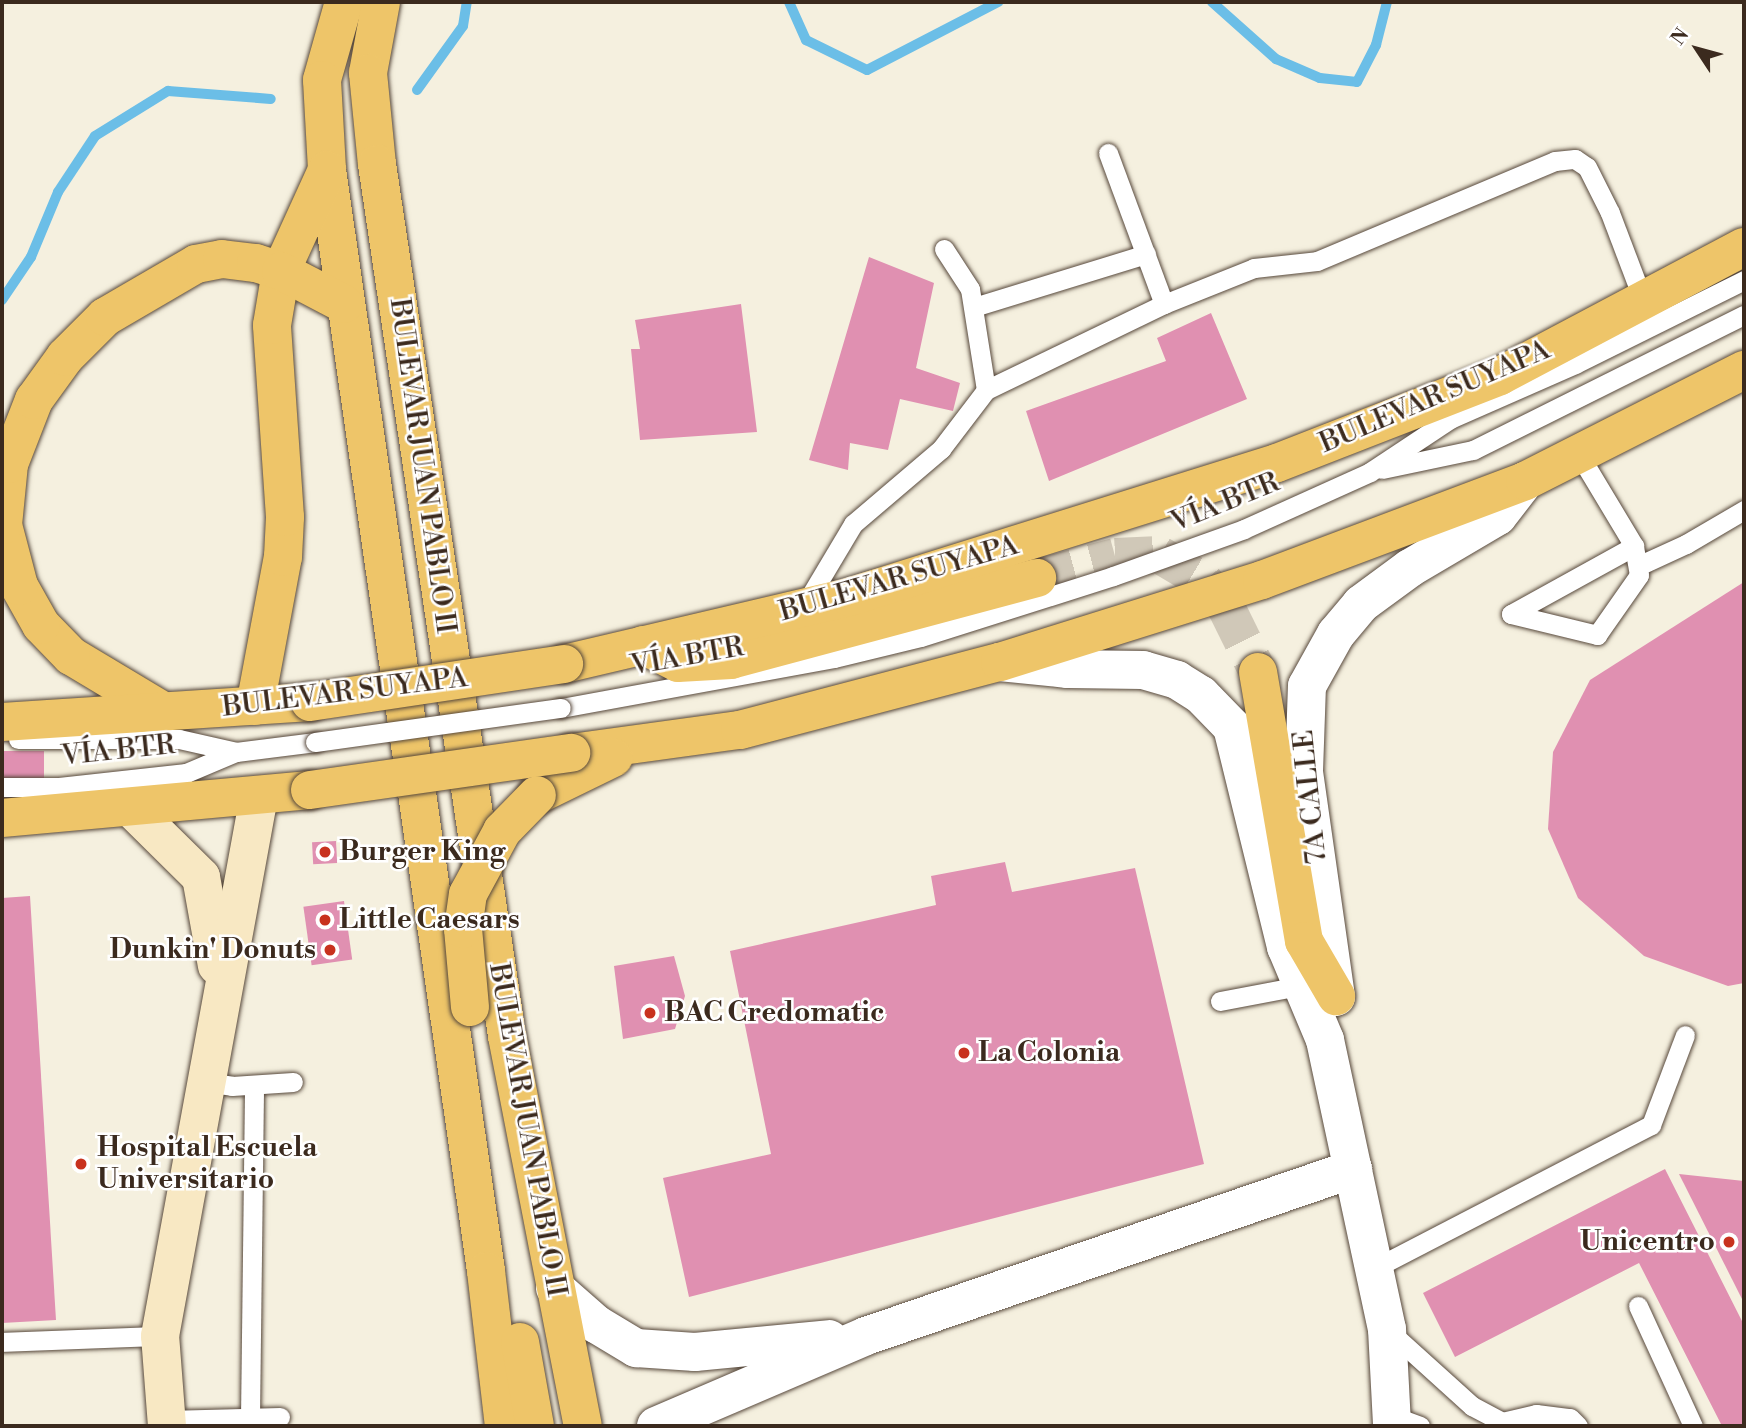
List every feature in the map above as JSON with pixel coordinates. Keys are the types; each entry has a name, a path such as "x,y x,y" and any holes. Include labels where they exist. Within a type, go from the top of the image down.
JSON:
{"main road":[{"path":"322,80 330,2"},
{"name":"BULEVAR JUAN PABLO II","path":"344,2 322,80 327,170 344,304 486,1271 504,1426"},
{"name":"BULEVAR JUAN PABLO II","path":"381,2 368,73 377,164 507,1036 583,1426"},
{"path":"368,73 392,2"},
{"path":"255,706 284,544 272,325 281,271 327,170"},
{"name":"BULEVAR SUYAPA","path":"2,722 310,702 564,664 803,608 1079,528 1277,463 1500,376 1744,247"},
{"path":"163,711 71,656 41,625 19,586 3,525 9,464 34,400 65,358 105,317 196,264 222,259 281,271 344,304"},
{"path":"2,818 132,809 310,790 740,730 1000,662 1262,580 1525,481 1580,456 1744,370"},
{"path":"643,645 678,663 731,660 1037,578"},
{"path":"1258,672 1304,941 1320,990"},
{"path":"536,1426 470,1007 463,929 468,894 502,831 537,795 650,743"},
{"path":"167,1423 160,1336 220,993 253,850 259,796"},
{"path":"132,809 201,877 220,993"}],"street":[{"name":"7A CALLE","path":"1401,1423 1387,1329 1353,1169 1357,1135 1320,990 1304,771 1307,686 1336,634 1361,604 1410,568 1498,516 1525,481"},
{"name":"7A CALLE","path":"1000,662 1068,669 1143,670 1177,680 1219,712 1232,727 1241,750 1269,890 1286,947 1320,990"},
{"path":"656,1426 866,1336 1353,1169"},
{"path":"555,1288 596,1324 636,1348 695,1352 866,1336"}],"lane":[{"path":"1108,153 1164,304"},
{"path":"803,608 853,524 941,449 985,390 1164,304 1254,268 1317,261 1555,161 1575,159 1587,167 1611,213 1643,300"},
{"path":"944,248 970,289 985,390"},
{"path":"974,307 1146,254"},
{"name":"VÍA BTR","path":"2,787 59,787 186,773 236,752 561,708 834,658 921,637 1231,533 1370,471 1450,419 1575,364 1744,280"},
{"name":"VÍA BTR","path":"1370,471 1473,450 1744,315"},
{"path":"1580,456 1634,546 1639,575 1632,589 1597,635 1511,614 1634,546"},
{"path":"1638,566 1686,544 1744,510"},
{"name":"VÍA BTR","path":"2,739 179,739 236,752"},
{"path":"1220,1001 1320,990"},
{"path":"1375,1268 1651,1125 1685,1035"},
{"path":"205,1082 254,1086 293,1082"},
{"path":"250,1418 254,1086"},
{"path":"1638,1306 1693,1426"},
{"path":"1387,1329 1472,1406 1502,1422 1536,1414 1570,1418 1578,1426"},
{"path":"2,1342 160,1336"},
{"path":"167,1423 280,1417"}],"building":[{"path":"869,257 934,283 916,368 960,383 953,411 900,399 888,450 850,443 848,470 809,460"},
{"path":"741,304 757,432 640,440 631,349 640,349 635,320"},
{"path":"1211,313 1247,399 1049,481 1026,411 1166,361 1157,338"},
{"path":"1744,582 1744,983 1728,986 1644,956 1578,898 1548,829 1553,752 1590,680"},
{"path":"2,751 44,751 44,779 2,779"},
{"name":"Burger King","path":"336,841 337,863 313,864 312,842"},
{"name":"La Colonia","path":"1005,862 1012,892 1135,868 1204,1164 689,1297 663,1178 771,1154 730,951 936,905 931,876"},
{"path":"30,896 56,1320 2,1323 2,898"},
{"path":"344,901 352,959 312,965 303,907"},
{"name":"BAC Credomatic","path":"674,956 685,996 675,1029 623,1039 614,966"},
{"path":"1665,1169 1744,1325 1744,1426 1722,1426 1639,1263 1455,1357 1423,1293"},
{"name":"Unicentro","path":"1679,1174 1744,1181 1744,1303"}],"waterway":[{"path":"417,90 463,26 467,2"},
{"path":"789,2 806,40 867,70 998,2"},
{"path":"1212,2 1276,59 1320,78 1357,82 1376,45 1387,2"},
{"path":"2,300 31,257 58,192 95,136 168,91 271,99"}],"tunnel":[{"path":"1037,578 1115,557 1160,555 1204,581 1226,607 1258,672"}],"place":[{"name":"Burger King","path":"325,852"},
{"name":"Little Caesars","path":"325,920"},
{"name":"Dunkin' Donuts","path":"330,950"},
{"name":"BAC Credomatic","path":"650,1013"},
{"name":"La Colonia","path":"964,1053"},
{"name":"Hospital Escuela Universitario","path":"81,1164"},
{"name":"Unicentro","path":"1729,1242"}]}
